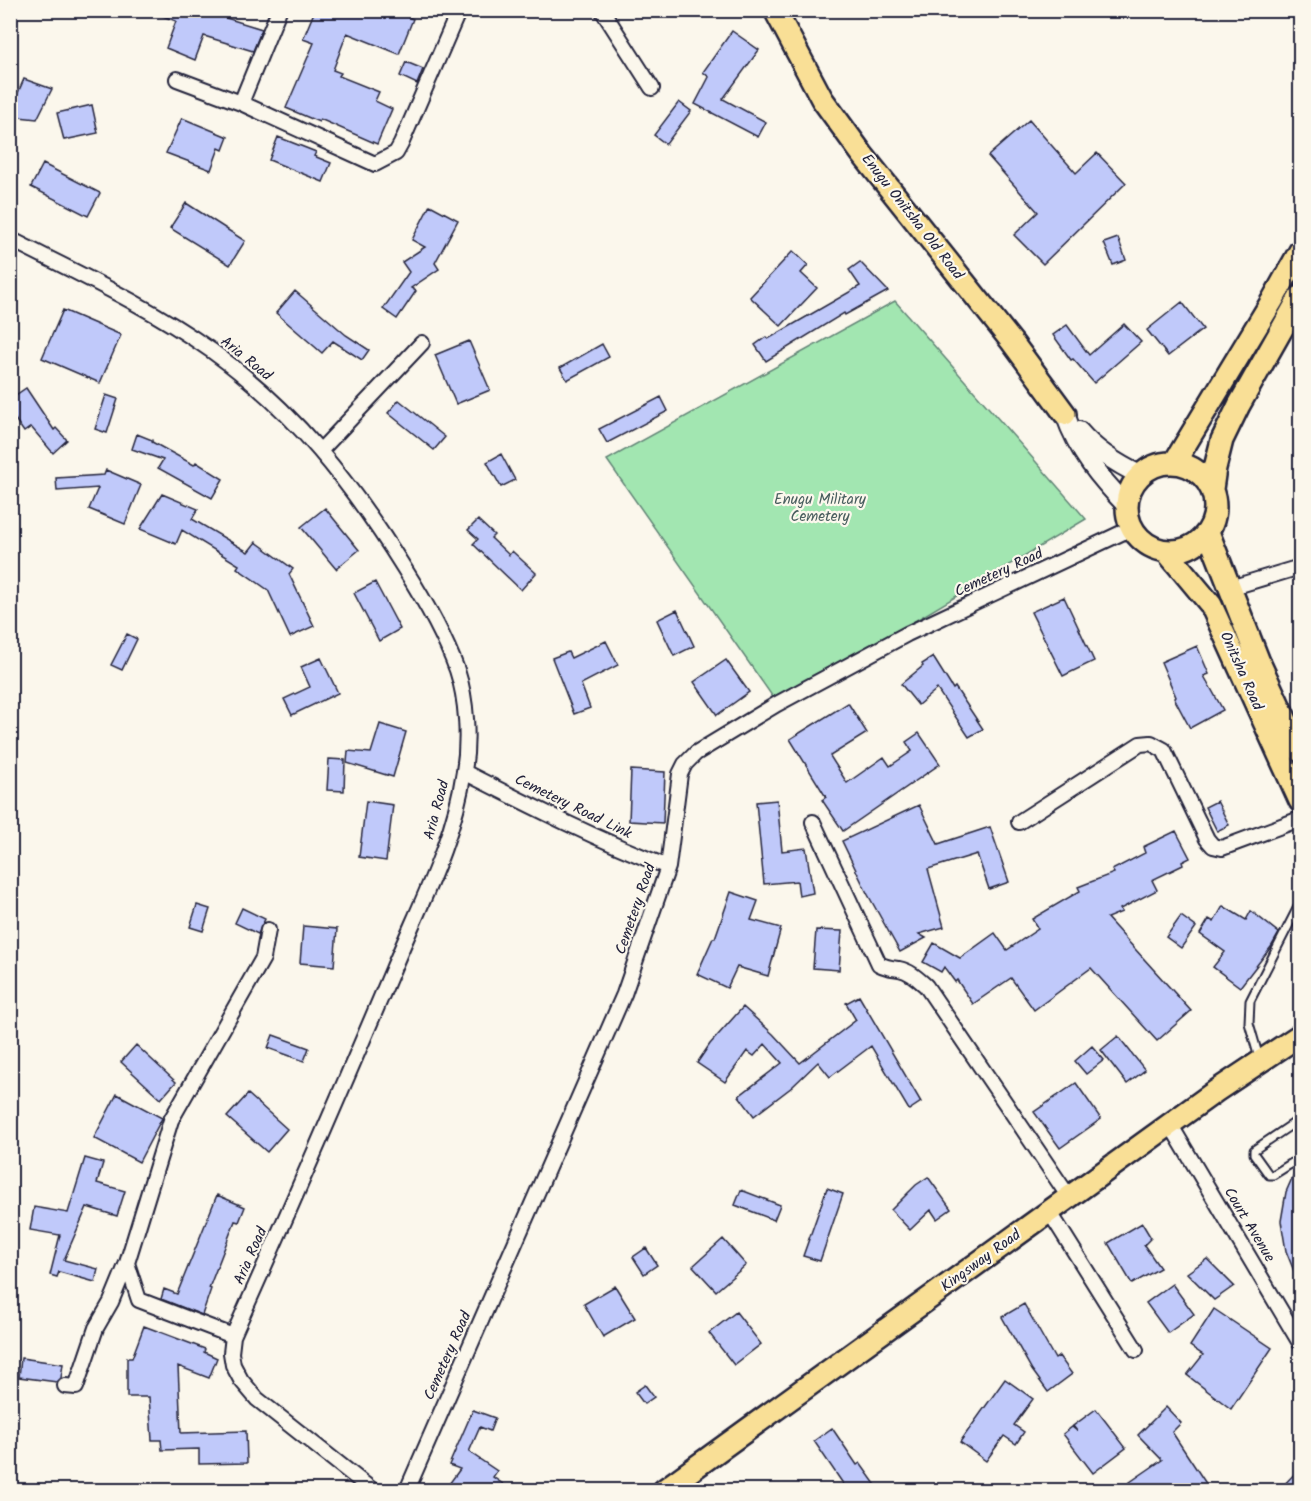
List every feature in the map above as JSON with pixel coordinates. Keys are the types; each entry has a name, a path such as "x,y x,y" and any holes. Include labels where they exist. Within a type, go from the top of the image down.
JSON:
{"main road":[{"name":"Enugu Onitsha Old Road","path":"775,10 822,99 862,154 1065,414"},
{"path":"1174,463 1300,251"},
{"path":"1212,489 1206,479 1186,465 1162,463 1150,468 1133,484 1127,506 1132,528 1143,541 1166,551 1190,547 1208,532 1214,519 1215,504 1212,489 1222,440 1239,405 1300,297"},
{"path":"1065,414 1088,441 1103,454 1140,475"},
{"path":"1065,414 1073,438 1110,488 1127,506"},
{"name":"Onitsha Road","path":"1208,532 1259,662 1295,726 1300,751"},
{"name":"Onitsha Road","path":"1166,551 1211,605 1300,801"},
{"name":"Kingsway Road","path":"664,1491 685,1484 1049,1211 1300,1035"}],"street":[{"path":"241,103 279,10"},
{"path":"177,79 241,103 375,164 396,153 401,144 459,10"},
{"path":"602,10 652,88"},
{"name":"Aria Road","path":"10,239 179,329 244,376 278,406 321,450 374,519 415,586 457,670 466,737 464,771 447,844 305,1176 233,1336 231,1353 233,1365 241,1380 257,1399 372,1491"},
{"path":"321,450 422,343"},
{"name":"Cemetery Road","path":"407,1491 624,994 668,867 680,774 685,764 696,753 769,709 908,634 1132,528"},
{"path":"1230,588 1300,567"},
{"path":"1019,822 1140,744 1151,743 1164,750 1213,846 1222,848 1300,819"},
{"name":"Cemetery Road Link","path":"464,771 558,820 616,847 668,867"},
{"path":"813,822 879,964 888,968 901,969 914,975 926,986 1069,1197"},
{"path":"65,1386 75,1388 96,1328 111,1302 127,1263 171,1120 263,958 268,930"},
{"name":"Court Avenue","path":"1170,1124 1300,1343"},
{"path":"1049,1211 1136,1350"},
{"path":"127,1263 139,1300 233,1336"}],"lane":[{"path":"1260,1061 1249,1023 1250,1001 1300,903"},
{"path":"1300,1119 1256,1147 1254,1154 1266,1173 1273,1175 1300,1158"}],"green space":[{"name":"Enugu Military Cemetery","path":"895,301 1086,519 777,703 607,460"}],"building":[{"path":"152,10 214,10 213,14 262,29 253,51 204,36 195,60 166,48 176,21 152,12"},
{"path":"315,10 391,10 413,19 399,54 347,33 333,70 341,73 339,76 379,92 375,101 392,109 377,144 320,119 319,122 286,108 314,43 303,39"},
{"path":"732,31 759,50 723,99 766,122 758,137 695,104 709,77 703,72"},
{"path":"406,62 423,69 417,84 400,76"},
{"path":"24,79 52,89 37,119 19,117 10,111"},
{"path":"679,102 691,111 666,144 654,135"},
{"path":"92,105 98,133 64,140 57,113"},
{"path":"182,118 228,137 223,150 219,148 211,170 166,153"},
{"path":"1029,120 1076,173 1097,153 1126,183 1043,264 1014,235 1038,212 988,156"},
{"path":"278,137 316,152 314,156 331,163 323,182 269,160"},
{"path":"43,164 100,193 88,216 31,187"},
{"path":"186,203 245,241 230,265 170,228"},
{"path":"430,205 458,220 435,263 439,269 411,288 416,291 397,319 383,309 409,272 402,262 425,247 412,240"},
{"path":"1118,238 1126,260 1113,265 1104,243"},
{"path":"793,251 808,265 801,273 817,288 781,326 750,297"},
{"path":"860,262 888,291 845,315 844,313 766,361 755,345 860,286 849,270"},
{"path":"295,291 346,335 369,350 362,360 333,341 322,353 276,313"},
{"path":"1182,302 1203,329 1168,356 1147,330"},
{"path":"63,310 121,335 100,383 42,358"},
{"path":"1124,324 1141,342 1094,383 1073,359 1071,360 1053,335 1067,325 1089,355"},
{"path":"469,341 490,390 456,404 435,355"},
{"path":"602,344 609,357 567,380 560,368"},
{"path":"26,388 54,430 56,428 67,440 53,453 31,427 24,432 10,412 10,399"},
{"path":"106,395 118,399 107,433 95,429"},
{"path":"661,397 668,411 607,443 599,429"},
{"path":"399,400 445,437 434,450 388,413"},
{"path":"137,434 152,440 194,465 196,462 223,479 212,498 158,468 163,460 132,449"},
{"path":"501,454 515,480 501,487 487,462"},
{"path":"106,470 141,485 125,524 89,509 98,488 57,491 56,478 104,475"},
{"path":"162,494 198,509 192,519 248,552 256,542 293,569 289,574 314,626 290,637 268,590 237,568 239,565 182,530 176,544 140,529"},
{"path":"325,508 359,550 336,569 301,527"},
{"path":"478,520 494,535 491,538 509,555 512,551 536,573 521,590 473,544 478,539 468,530"},
{"path":"375,582 400,629 379,641 354,593"},
{"path":"1064,597 1094,661 1063,676 1031,612"},
{"path":"677,610 694,646 674,656 657,620"},
{"path":"127,634 137,639 122,670 111,665"},
{"path":"606,641 618,665 581,684 590,708 574,714 552,658 568,652 571,658"},
{"path":"1197,646 1209,674 1204,676 1223,710 1190,728 1174,698 1176,697 1161,662"},
{"path":"933,657 953,689 955,687 983,729 969,737 937,689 918,705 901,684"},
{"path":"321,658 338,693 292,715 284,699 310,687 301,667"},
{"path":"726,660 749,692 717,715 694,682"},
{"path":"848,703 867,733 830,756 847,783 884,757 890,766 912,751 906,742 919,733 940,764 843,831 822,800 826,797 790,739"},
{"path":"380,724 406,732 393,777 347,763 348,751 371,753"},
{"path":"329,759 345,760 344,791 327,790"},
{"path":"631,770 665,772 663,823 629,821"},
{"path":"777,800 782,851 806,848 813,893 799,896 797,881 764,884 756,802"},
{"path":"366,801 393,805 386,861 359,857"},
{"path":"1217,801 1229,825 1217,831 1205,807"},
{"path":"919,805 938,844 990,827 1009,882 989,889 977,854 928,869 944,927 919,934 926,938 900,952 867,893 842,841"},
{"path":"1176,831 1190,858 1182,862 1183,865 1152,880 1157,890 1120,909 1122,912 1107,918 1191,1011 1157,1041 1091,968 1034,1010 1011,978 973,1004 957,980 955,982 944,967 941,972 923,962 934,943 960,958 995,933 1007,950 1038,929 1032,919 1080,891 1078,887 1114,873 1112,870 1145,853 1143,847"},
{"path":"731,892 758,901 751,920 781,928 768,976 737,967 727,988 697,974 715,938"},
{"path":"197,905 210,909 203,931 190,927"},
{"path":"1223,906 1246,920 1251,911 1279,933 1240,987 1213,967 1225,952 1200,934 1209,919 1214,922"},
{"path":"242,908 265,919 258,934 235,923"},
{"path":"1181,916 1196,927 1181,948 1166,937"},
{"path":"303,926 337,929 334,966 300,963"},
{"path":"816,930 842,931 839,970 813,968"},
{"path":"859,996 921,1102 909,1110 871,1046 830,1077 818,1062 792,1087 754,1116 739,1096 782,1063 765,1044 754,1056 747,1051 725,1082 697,1063 710,1044 743,1007 800,1063 856,1020 846,1003"},
{"path":"273,1035 309,1048 304,1061 268,1048"},
{"path":"1118,1036 1145,1070 1127,1084 1101,1050"},
{"path":"136,1045 176,1082 161,1099 121,1062"},
{"path":"1092,1046 1104,1060 1086,1074 1075,1061"},
{"path":"1076,1083 1101,1119 1060,1148 1034,1112"},
{"path":"117,1094 162,1118 139,1162 94,1138"},
{"path":"248,1094 287,1129 267,1152 227,1117"},
{"path":"85,1158 103,1163 97,1183 125,1191 117,1216 87,1207 64,1260 98,1269 95,1282 59,1272 57,1277 50,1275 60,1235 30,1230 34,1207 68,1213"},
{"path":"1300,1164 1300,1286 1286,1251 1281,1221 1286,1192"},
{"path":"928,1177 951,1209 937,1219 931,1210 910,1230 891,1210 916,1185"},
{"path":"827,1188 843,1194 820,1261 803,1256"},
{"path":"741,1190 780,1205 774,1220 735,1205"},
{"path":"217,1195 245,1207 239,1222 235,1221 209,1288 211,1289 202,1315 161,1299 164,1289 177,1294"},
{"path":"1142,1223 1151,1238 1144,1245 1160,1268 1132,1284 1108,1243"},
{"path":"723,1239 746,1265 716,1291 693,1266"},
{"path":"646,1248 657,1265 644,1274 633,1257"},
{"path":"1207,1259 1234,1286 1214,1300 1187,1273"},
{"path":"1172,1284 1194,1314 1168,1333 1146,1303"},
{"path":"615,1286 635,1318 603,1337 584,1304"},
{"path":"1024,1304 1055,1359 1059,1356 1072,1374 1048,1392 1032,1370 1002,1317"},
{"path":"1214,1309 1272,1348 1231,1409 1187,1375 1203,1355 1190,1346"},
{"path":"736,1312 761,1344 734,1365 709,1333"},
{"path":"144,1326 205,1349 204,1352 217,1358 209,1378 178,1366 181,1433 246,1431 247,1463 199,1464 199,1449 162,1450 161,1440 152,1440 149,1397 127,1397 127,1358 132,1358"},
{"path":"21,1358 63,1364 61,1378 57,1382 19,1377"},
{"path":"1005,1379 1033,1399 1014,1425 1024,1432 1016,1444 1004,1436 986,1461 960,1442"},
{"path":"645,1385 654,1397 644,1404 635,1392"},
{"path":"1166,1407 1181,1423 1172,1432 1211,1491 1117,1491 1162,1460 1138,1435"},
{"path":"1096,1409 1126,1448 1093,1473 1063,1434 1072,1427 1077,1431 1073,1426"},
{"path":"473,1410 495,1418 490,1431 480,1427 469,1452 497,1471 493,1477 513,1491 459,1491 449,1484 460,1469 449,1465"},
{"path":"832,1428 857,1465 860,1463 880,1491 848,1491 814,1441"},
{"path":"1300,1468 1300,1491 1278,1491"}]}
